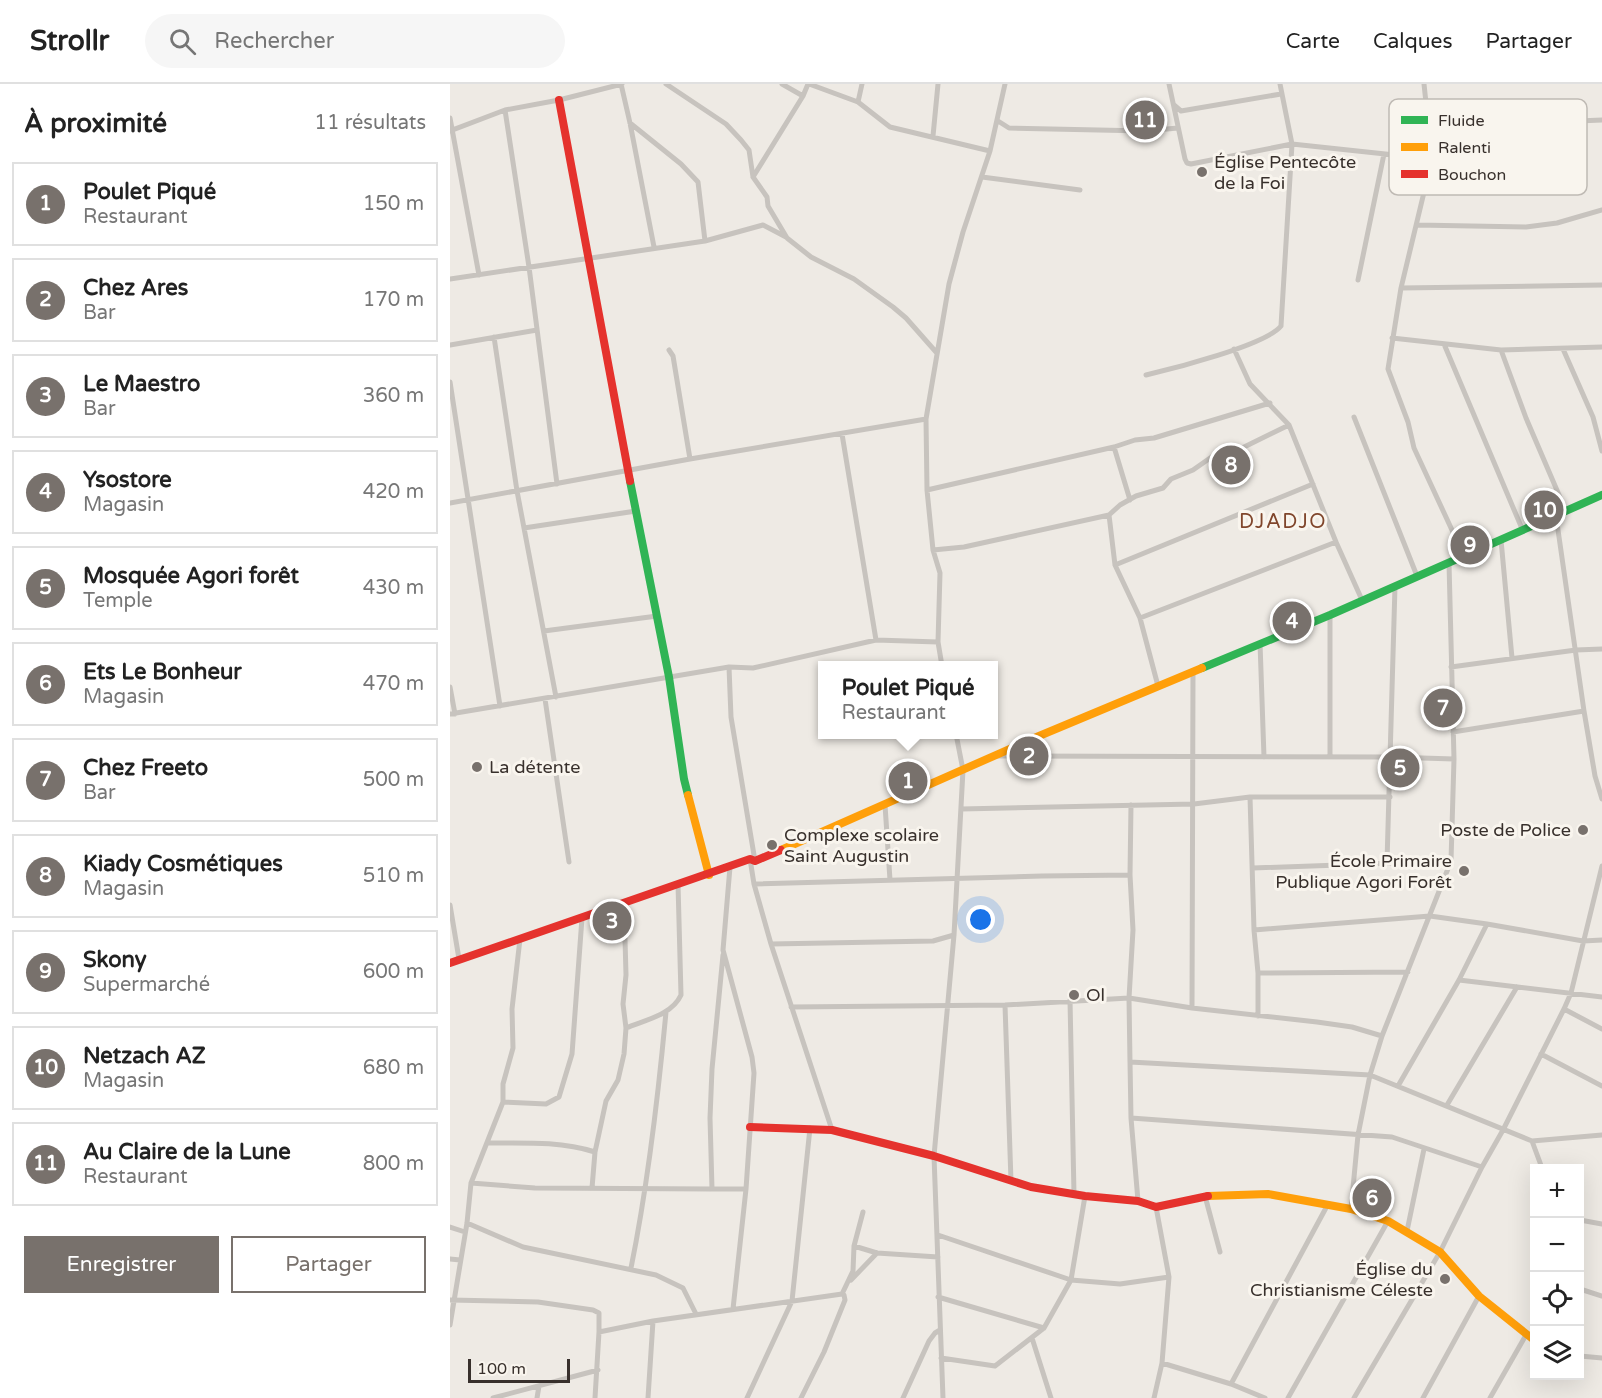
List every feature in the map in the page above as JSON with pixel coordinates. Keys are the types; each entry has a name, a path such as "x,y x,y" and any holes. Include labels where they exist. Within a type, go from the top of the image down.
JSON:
{"street":[{"path":"452,131 506,110 559,100 621,84 654,247"},
{"path":"450,279 705,240 763,225 770,217 767,197 753,177 749,150 726,124 666,84"},
{"path":"782,84 803,96"},
{"path":"753,177 803,96 808,84 858,102 890,127 990,151"},
{"path":"858,102 862,84"},
{"path":"933,136 938,84"},
{"path":"941,661 938,642 940,573 933,550 927,490 926,419 949,284 963,232 990,151 1005,84"},
{"path":"1169,84 1187,163 1292,144 1389,155"},
{"path":"1146,375 1234,349 1278,330 1282,322 1292,144 1280,84"},
{"path":"1424,84 1425,99"},
{"path":"1174,105 1181,111 1281,94"},
{"path":"559,100 669,677 684,780 709,875"},
{"path":"506,110 557,484"},
{"path":"450,118 479,275"},
{"path":"1587,121 1602,120"},
{"path":"998,121 1009,128 1144,131 1178,128"},
{"path":"630,123 681,164 698,182 705,240"},
{"path":"1358,280 1384,154"},
{"path":"982,177 1080,190"},
{"path":"1424,195 1401,288 1388,359 1390,376 1408,422 1414,448 1464,556"},
{"path":"768,206 788,238"},
{"path":"1417,225 1526,226 1557,223 1602,210"},
{"path":"763,225 788,238 811,256 854,279 893,307 936,352"},
{"path":"1401,288 1602,285"},
{"path":"450,345 537,330"},
{"path":"494,338 517,491 556,697"},
{"path":"1392,338 1501,350 1602,347"},
{"path":"1444,344 1522,531"},
{"path":"1234,349 1250,384 1289,425 1335,542 1362,600"},
{"path":"1563,349 1593,417 1602,451"},
{"path":"669,350 673,356 690,459"},
{"path":"1501,350 1526,418 1562,502 1556,516 1584,711 1595,776 1602,799"},
{"path":"450,382 500,706"},
{"path":"927,490 1114,447 1210,422 1270,403"},
{"path":"1353,417 1417,576"},
{"path":"450,503 926,419"},
{"path":"933,550 964,547 1109,515 1130,500 1163,488 1171,479 1193,470 1213,456 1238,450 1289,425"},
{"path":"842,434 876,640"},
{"path":"1114,447 1130,500"},
{"path":"1115,564 1314,484"},
{"path":"450,963 752,860 1602,497"},
{"path":"524,528 636,511"},
{"path":"1109,515 1115,564 1140,618 1158,686"},
{"path":"1501,540 1512,658"},
{"path":"1140,618 1335,542"},
{"path":"1351,1209 1358,1135 1370,1075 1382,1036 1451,861 1454,759 1449,563"},
{"path":"1387,862 1395,586"},
{"path":"544,631 657,615"},
{"path":"1330,615 1330,757"},
{"path":"450,687 453,714 729,667 753,668 876,640 938,642"},
{"path":"1260,643 1264,757"},
{"path":"1452,667 1576,650 1602,649"},
{"path":"729,667 731,717 754,884 771,944 832,1130"},
{"path":"1192,672 1194,804 1192,1008"},
{"path":"545,699 569,862"},
{"path":"1453,732 1584,711"},
{"path":"943,1398 934,1156 954,935 961,809 963,770 957,739"},
{"path":"992,756 1454,759"},
{"path":"961,809 1194,804 1250,796 1390,797"},
{"path":"1250,796 1258,1016"},
{"path":"885,805 890,880"},
{"path":"1131,805 1130,875 1133,930 1130,1062 1131,1118 1138,1201"},
{"path":"1253,868 1451,861"},
{"path":"1354,1398 1440,1252 1564,1010 1571,993 1602,866"},
{"path":"712,1189 710,1118 712,1069 730,867"},
{"path":"754,884 1130,875"},
{"path":"626,1028 678,1004 681,995 678,884"},
{"path":"592,1188 595,1152 606,1101 618,1080 624,1054 626,1028 623,1004 626,975 624,903"},
{"path":"450,906 459,959"},
{"path":"1254,930 1430,916 1583,941 1602,940"},
{"path":"503,1102 546,1104 559,1097 572,1054 582,918"},
{"path":"1398,1086 1459,980 1487,924"},
{"path":"771,944 933,941 954,935"},
{"path":"450,1325 452,1301 467,1223 471,1183 503,1102 503,1084 513,1048 512,1009 520,939"},
{"path":"723,950 752,1057 754,1073 746,1190 733,1309"},
{"path":"1258,973 1408,972"},
{"path":"1459,980 1602,997"},
{"path":"1447,1105 1517,987"},
{"path":"791,1007 1005,1005 1130,998 1192,1008 1352,1027 1382,1036"},
{"path":"1070,1000 1074,1194"},
{"path":"1005,1005 1011,1181"},
{"path":"1564,1010 1602,1029"},
{"path":"631,1268 659,1093 666,1011"},
{"path":"1541,1054 1602,1086"},
{"path":"1130,1062 1370,1075 1532,1141 1602,1135"},
{"path":"1131,1118 1392,1137 1482,1167"},
{"path":"750,1127 832,1130 934,1156 1031,1187 1085,1196 1138,1201 1156,1208 1205,1196 1268,1194 1351,1209 1388,1221 1440,1252 1479,1296 1530,1338"},
{"path":"747,1398 792,1301 810,1128"},
{"path":"1532,1141 1541,1164"},
{"path":"488,1143 557,1144 576,1146 595,1152"},
{"path":"1407,1231 1424,1149"},
{"path":"471,1183 535,1188 746,1190"},
{"path":"941,1358 995,1366 1044,1328 1071,1280 1085,1196"},
{"path":"1205,1196 1220,1252"},
{"path":"1231,1384 1327,1206"},
{"path":"1154,1398 1162,1362 1169,1277 1156,1208"},
{"path":"842,1294 853,1271 854,1246 862,1212"},
{"path":"1288,1398 1388,1221"},
{"path":"1584,1221 1602,1224"},
{"path":"467,1223 523,1247 656,1275 683,1288 696,1314"},
{"path":"450,1227 465,1232"},
{"path":"938,1235 1071,1280 1120,1284 1169,1277"},
{"path":"854,1246 877,1253 938,1257"},
{"path":"849,1282 877,1253"},
{"path":"450,1259 460,1260"},
{"path":"1584,1290 1602,1296"},
{"path":"600,1332 696,1314 842,1294"},
{"path":"801,1398 824,1352 845,1300 842,1294"},
{"path":"1423,1398 1479,1296"},
{"path":"938,1297 1044,1328"},
{"path":"452,1301 538,1302 593,1310 598,1313 600,1332 595,1398"},
{"path":"648,1398 653,1321"},
{"path":"903,1398 928,1341 940,1330"},
{"path":"1490,1398 1526,1335"},
{"path":"1032,1338 1051,1398"},
{"path":"1584,1356 1602,1358"},
{"path":"1162,1362 1231,1384 1265,1398"},
{"path":"493,1398 598,1370"},
{"path":"537,1398 539,1386"}],"traffic: fast":[{"path":"630,481 669,677 688,795"},
{"path":"1202,668 1330,615 1602,495"}],"traffic: slow":[{"path":"781,850 1039,736 1202,668"},
{"path":"688,795 709,875"},
{"path":"1208,1196 1268,1194 1351,1209 1388,1221 1440,1252 1479,1296 1530,1337"}],"traffic: jam":[{"path":"559,100 630,481"},
{"path":"450,963 750,859 755,861 781,850"},
{"path":"750,1127 832,1130 934,1156 1031,1187 1085,1196 1138,1201 1156,1207 1208,1196"}],"place":[{"name":"Au Claire de la Lune","path":"1145,120"},
{"name":"Église Pentecôte de la Foi","path":"1202,172"},
{"name":"Kiady Cosmétiques","path":"1231,465"},
{"name":"Netzach AZ","path":"1544,510"},
{"name":"Skony","path":"1470,545"},
{"name":"Ysostore","path":"1292,621"},
{"name":"Chez Freeto","path":"1443,708"},
{"name":"Chez Ares","path":"1029,756"},
{"name":"La détente","path":"477,767"},
{"name":"Mosquée Agori forêt","path":"1400,768"},
{"name":"Poulet Piqué","path":"908,781"},
{"name":"Poste de Police","path":"1583,830"},
{"name":"Complexe scolaire Saint Augustin","path":"772,845"},
{"name":"École Primaire Publique Agori Forêt","path":"1464,871"},
{"name":"Le Maestro","path":"612,921"},
{"name":"Ol","path":"1074,995"},
{"name":"Ets Le Bonheur","path":"1372,1198"},
{"name":"Église du Christianisme Céleste","path":"1445,1279"}],"district":[{"name":"DJADJO","path":"1283,521"}]}
